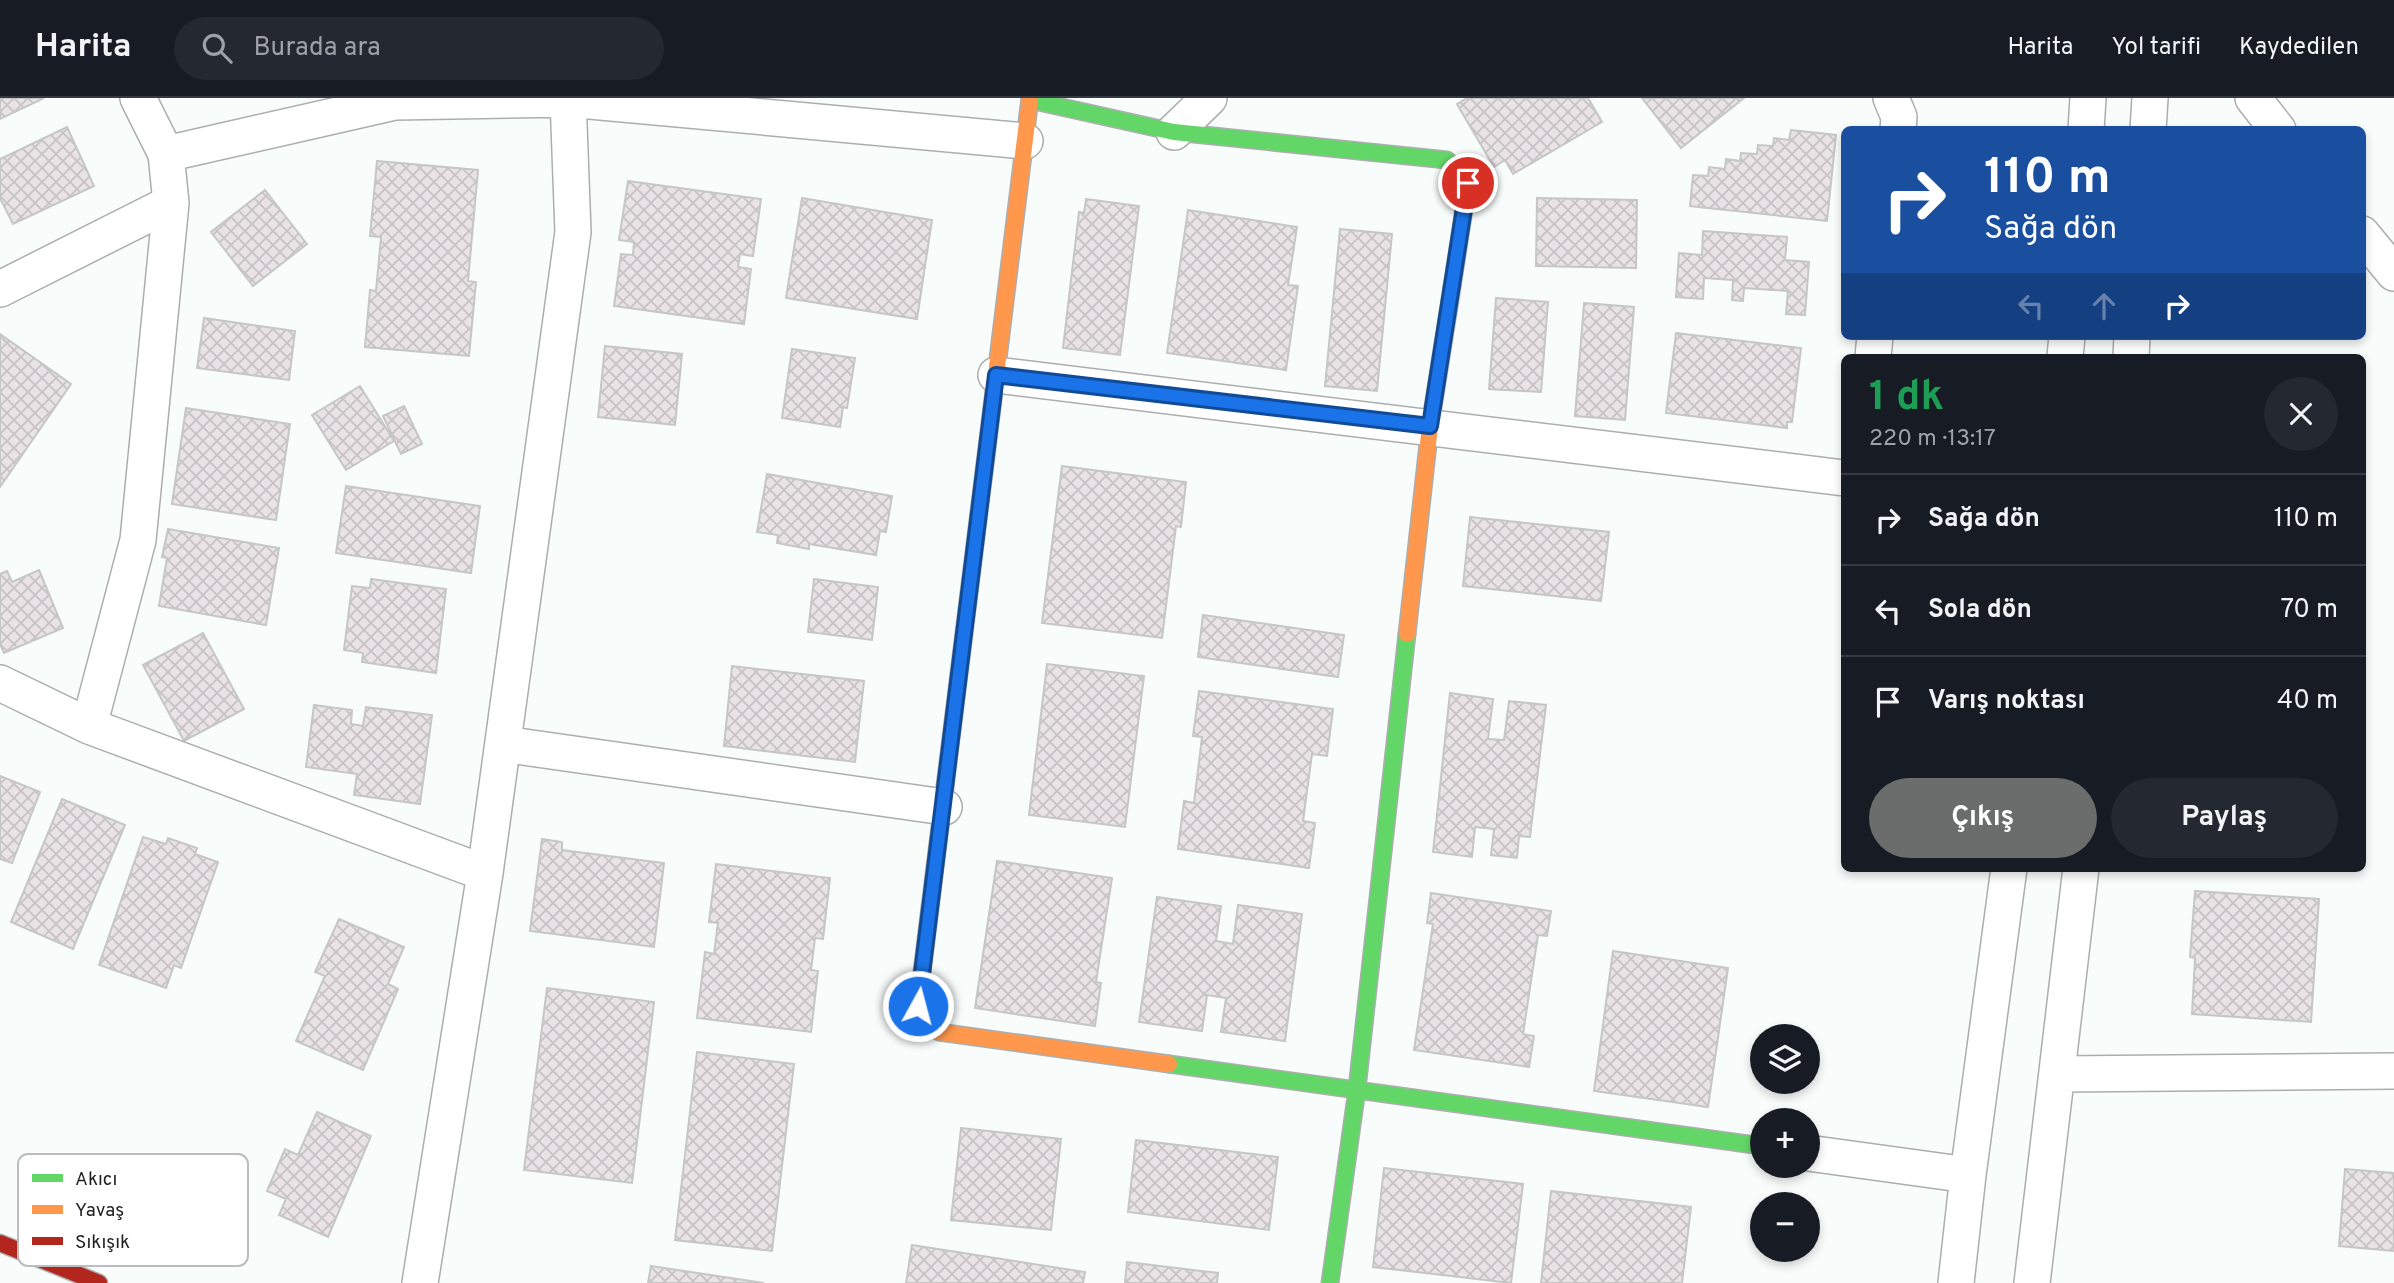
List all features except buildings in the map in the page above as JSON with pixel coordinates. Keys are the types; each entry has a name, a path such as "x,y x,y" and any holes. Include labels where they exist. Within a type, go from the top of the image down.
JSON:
{"street":[{"path":"89,726 138,540 171,203 166,154 138,98"},
{"path":"166,154 395,102 568,98 1025,141"},
{"path":"419,1283 485,873 573,232 568,98"},
{"path":"1174,132 1209,98"},
{"path":"1891,98 1899,117 1898,126"},
{"path":"2086,126 2088,98"},
{"path":"2148,126 2150,98"},
{"path":"2253,98 2275,126"},
{"path":"1330,1283 1357,1089 1430,426 1468,183 1447,160 1174,132 1030,99 918,1006 939,1032 1357,1089 1750,1144"},
{"path":"0,289 171,203"},
{"path":"2366,239 2394,273"},
{"path":"996,375 1841,478"},
{"path":"0,683 89,726 485,873"},
{"path":"503,744 944,807"},
{"path":"1956,1283 2007,872"},
{"path":"2032,1283 2081,872"},
{"path":"2058,1074 2394,1071"},
{"path":"1820,1155 1968,1175"},
{"path":"0,1243 18,1250"},
{"path":"57,1266 99,1283"}],"traffic: fast":[{"path":"1030,100 1174,132 1447,160 1468,183 1452,287"},
{"path":"918,1004 997,367"},
{"path":"1330,1283 1357,1089 1407,634"},
{"path":"1169,1064 1750,1144"}],"traffic: slow":[{"path":"997,367 1030,98"},
{"path":"1407,634 1430,426 1452,287"},
{"path":"918,1004 939,1032 1169,1064"}],"traffic: jam":[{"path":"0,1243 18,1250"},
{"path":"57,1266 99,1283"}],"route":[{"path":"918,1006 996,375 1430,426 1468,183"}]}
